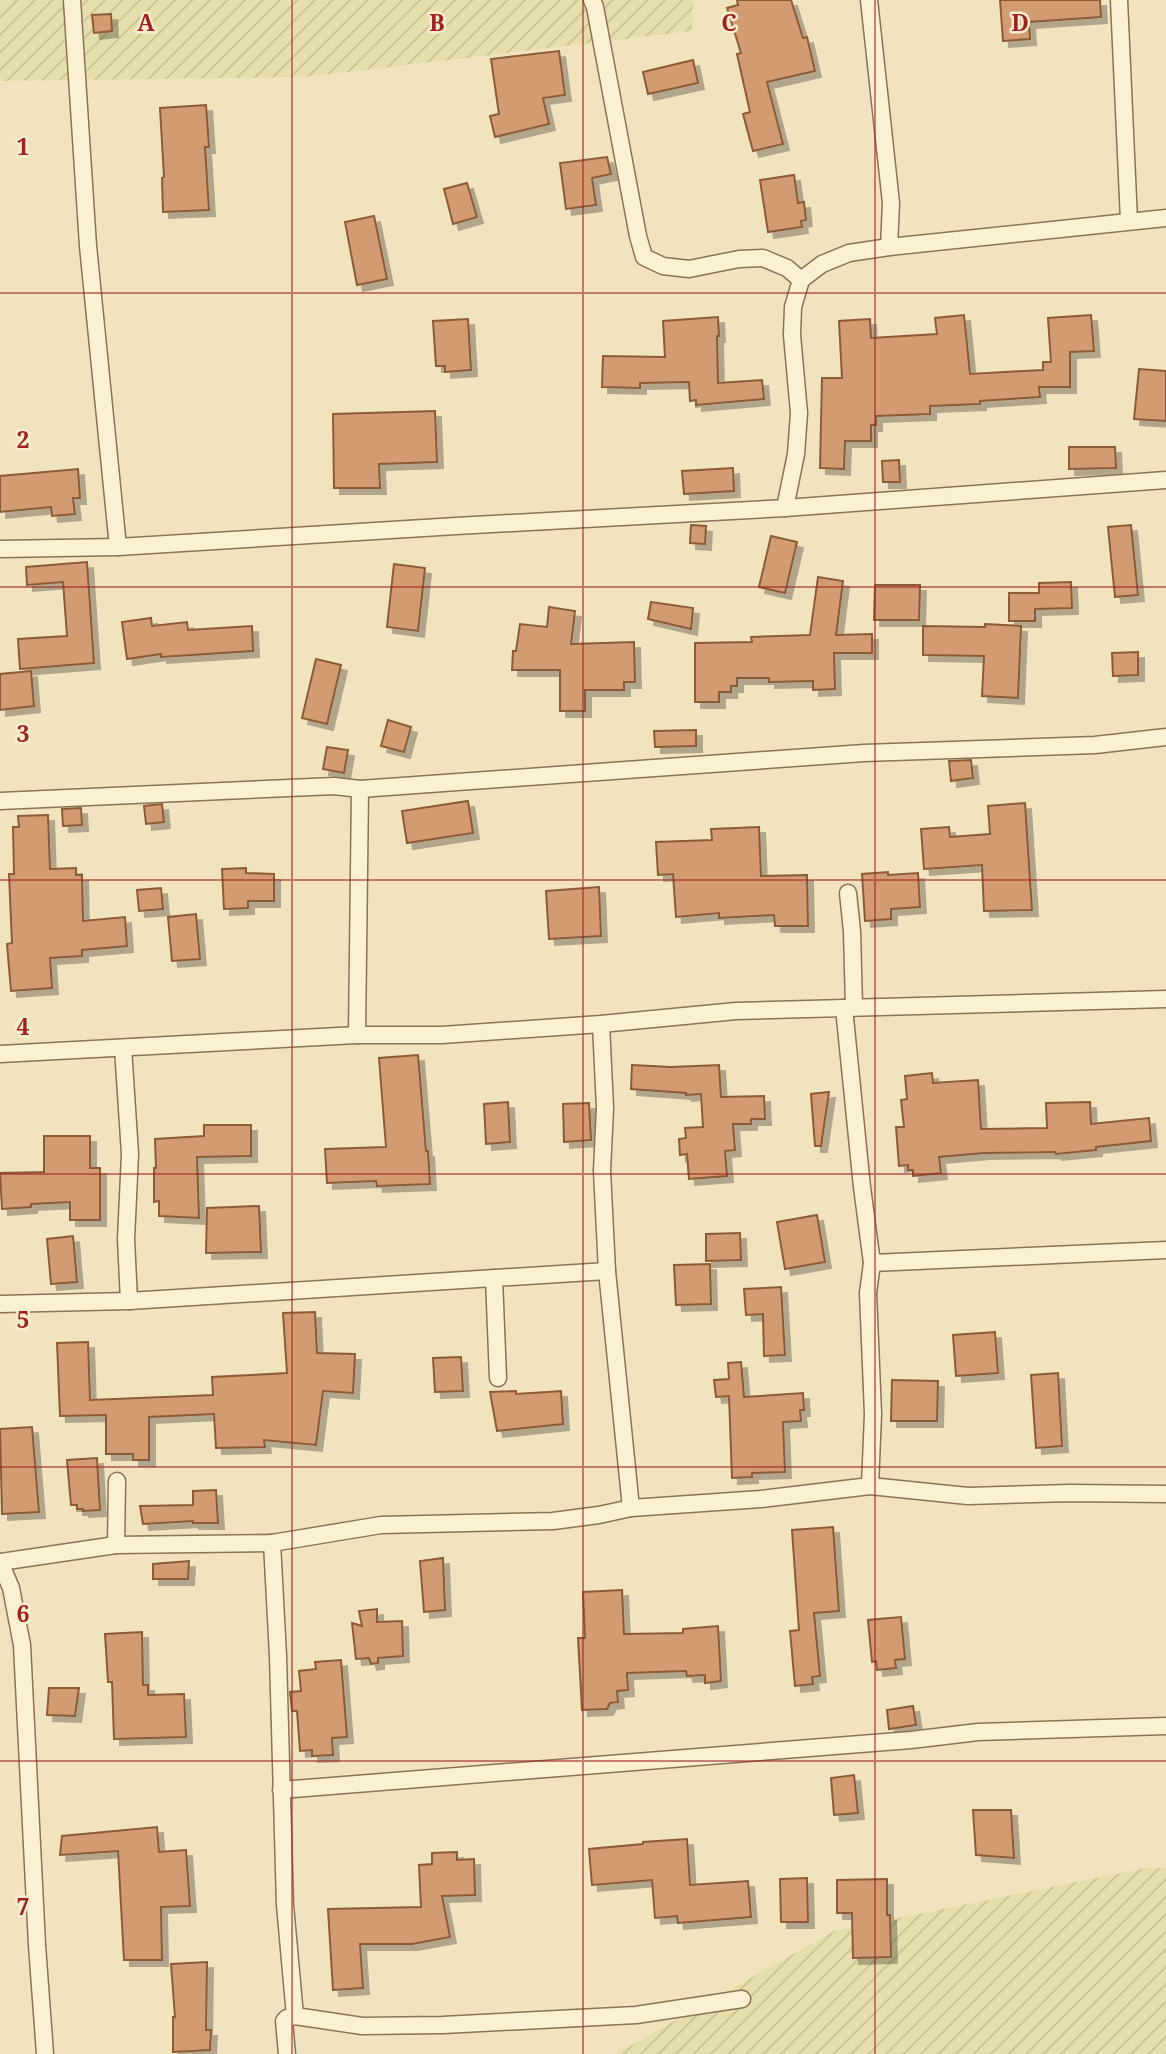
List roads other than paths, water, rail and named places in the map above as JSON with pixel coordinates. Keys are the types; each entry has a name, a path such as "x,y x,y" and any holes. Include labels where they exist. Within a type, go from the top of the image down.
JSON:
{"street":[{"path":"72,0 88,246 118,547"},
{"path":"592,0 644,257 663,267 689,269 740,259 763,258 787,268 801,280"},
{"path":"869,0 891,203 889,247"},
{"path":"1119,0 1129,221"},
{"path":"785,508 796,454 799,413 792,335 793,307 801,280 822,264 849,253 889,247 1166,218"},
{"path":"0,549 118,547 785,508 1166,480"},
{"path":"0,801 334,786 360,789 864,753 1095,746 1166,737"},
{"path":"357,1035 360,789"},
{"path":"848,893 852,931 849,1007 862,1186 872,1263 868,1293 873,1414 870,1486"},
{"path":"0,1054 357,1035 442,1035 736,1011 1166,999"},
{"path":"601,1024 607,1271 631,1508"},
{"path":"122,1048 130,1154 126,1238 129,1301"},
{"path":"872,1263 1166,1250"},
{"path":"0,1304 129,1301 607,1271"},
{"path":"494,1278 498,1378"},
{"path":"116,1545 117,1481"},
{"path":"45,2054 22,1645 12,1588 0,1562 116,1545 272,1543 382,1525 553,1521 631,1508 761,1499 870,1486 968,1496 1166,1494"},
{"path":"272,1543 278,1634 285,1905 295,2016"},
{"path":"281,1790 911,1740 978,1732 1166,1726"},
{"path":"287,2054 284,2021 295,2016 362,2026 443,2025 636,2015 742,1999"}]}
